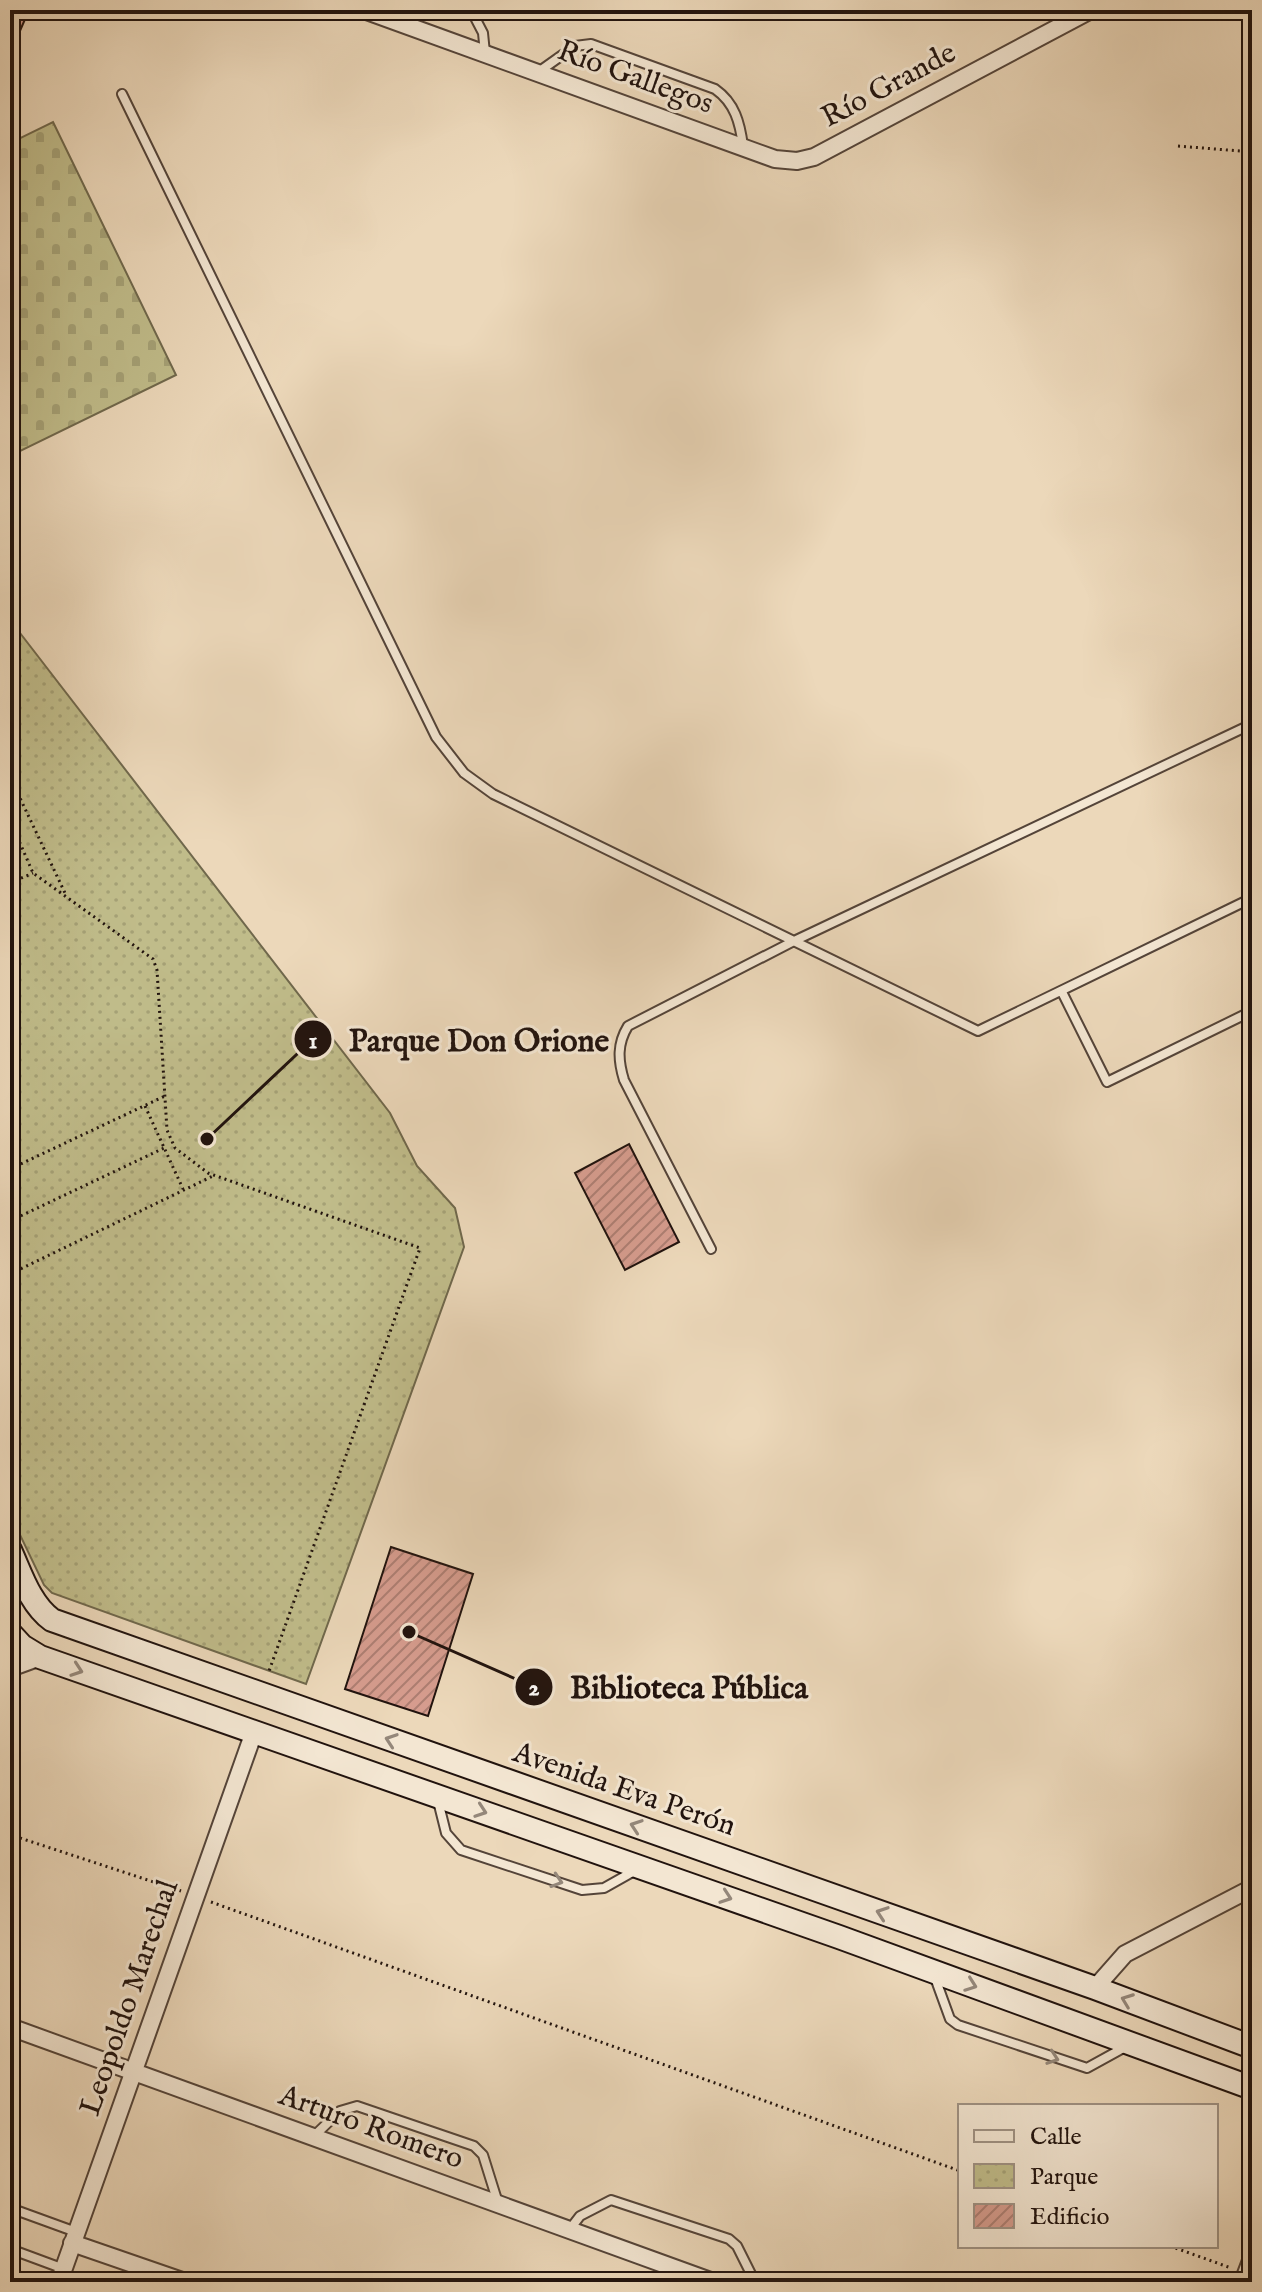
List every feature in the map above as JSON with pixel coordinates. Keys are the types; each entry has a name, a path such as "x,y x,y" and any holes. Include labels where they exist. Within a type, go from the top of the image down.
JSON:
{"main road":[{"name":"Avenida Eva Perón","path":"10,1550 42,1612 52,1620 1095,1988 1252,2047"},
{"path":"10,1633 22,1646 40,1657 839,1937 1252,2088"},
{"path":"120,1684 131,1648"},
{"path":"438,1796 452,1761"},
{"path":"839,1937 849,1901"},
{"path":"1191,2065 1199,2028"}],"street":[{"name":"Río Gallegos","path":"364,10 775,159 797,161"},
{"name":"Río Grande","path":"797,161 814,157 1091,10"},
{"path":"10,1668 40,1657"},
{"name":"Leopoldo Marechal","path":"61,2275 254,1732"},
{"path":"1095,1988 1125,1954 1252,1888"},
{"name":"Arturo Romero","path":"10,2027 569,2230 685,2277 713,2282"},
{"path":"74,2237 185,2282"}],"lane":[{"path":"471,10 483,33 485,54"},
{"path":"537,73 583,43 715,89 729,101 739,123 743,147"},
{"path":"122,94 436,737 464,773 493,794 978,1031 1252,898"},
{"path":"711,1249 624,1080 619,1062 622,1036 628,1026 794,941 1252,724"},
{"path":"1062,992 1107,1082 1252,1011"},
{"path":"438,1796 446,1833 461,1850 592,1891 640,1867"},
{"path":"933,1971 950,2019 958,2025 1087,2068 1132,2044"},
{"path":"313,2137 340,2111 357,2106 474,2146 483,2155 498,2204"},
{"path":"569,2230 580,2216 611,2200 729,2239 737,2246 755,2282"},
{"path":"10,2208 74,2237"},
{"path":"10,2249 61,2275"}],"path":[{"path":"1178,146 1252,152"},
{"path":"10,777 67,896"},
{"path":"10,820 33,873 153,959 157,970 170,1140 183,1156 215,1175 420,1248 261,1694"},
{"path":"10,883 33,873"},
{"path":"10,1169 165,1096"},
{"path":"145,1106 184,1190"},
{"path":"10,1221 164,1148"},
{"path":"10,1274 215,1175"},
{"path":"20,1838 196,1896 958,2170"},
{"path":"1176,2248 1247,2271"}],"green space":[{"path":"53,122 176,375 10,456 10,143"},
{"path":"10,620 390,1113 417,1166 455,1208 464,1247 306,1684 52,1593 44,1585 10,1514"}],"building":[{"path":"10,10 29,10 10,54"},
{"path":"629,1144 679,1242 625,1270 575,1173"},
{"path":"391,1547 473,1574 428,1716 345,1689"}],"place":[{"name":"Parque Don Orione","path":"207,1139"},
{"name":"Biblioteca Pública","path":"409,1632"}]}
